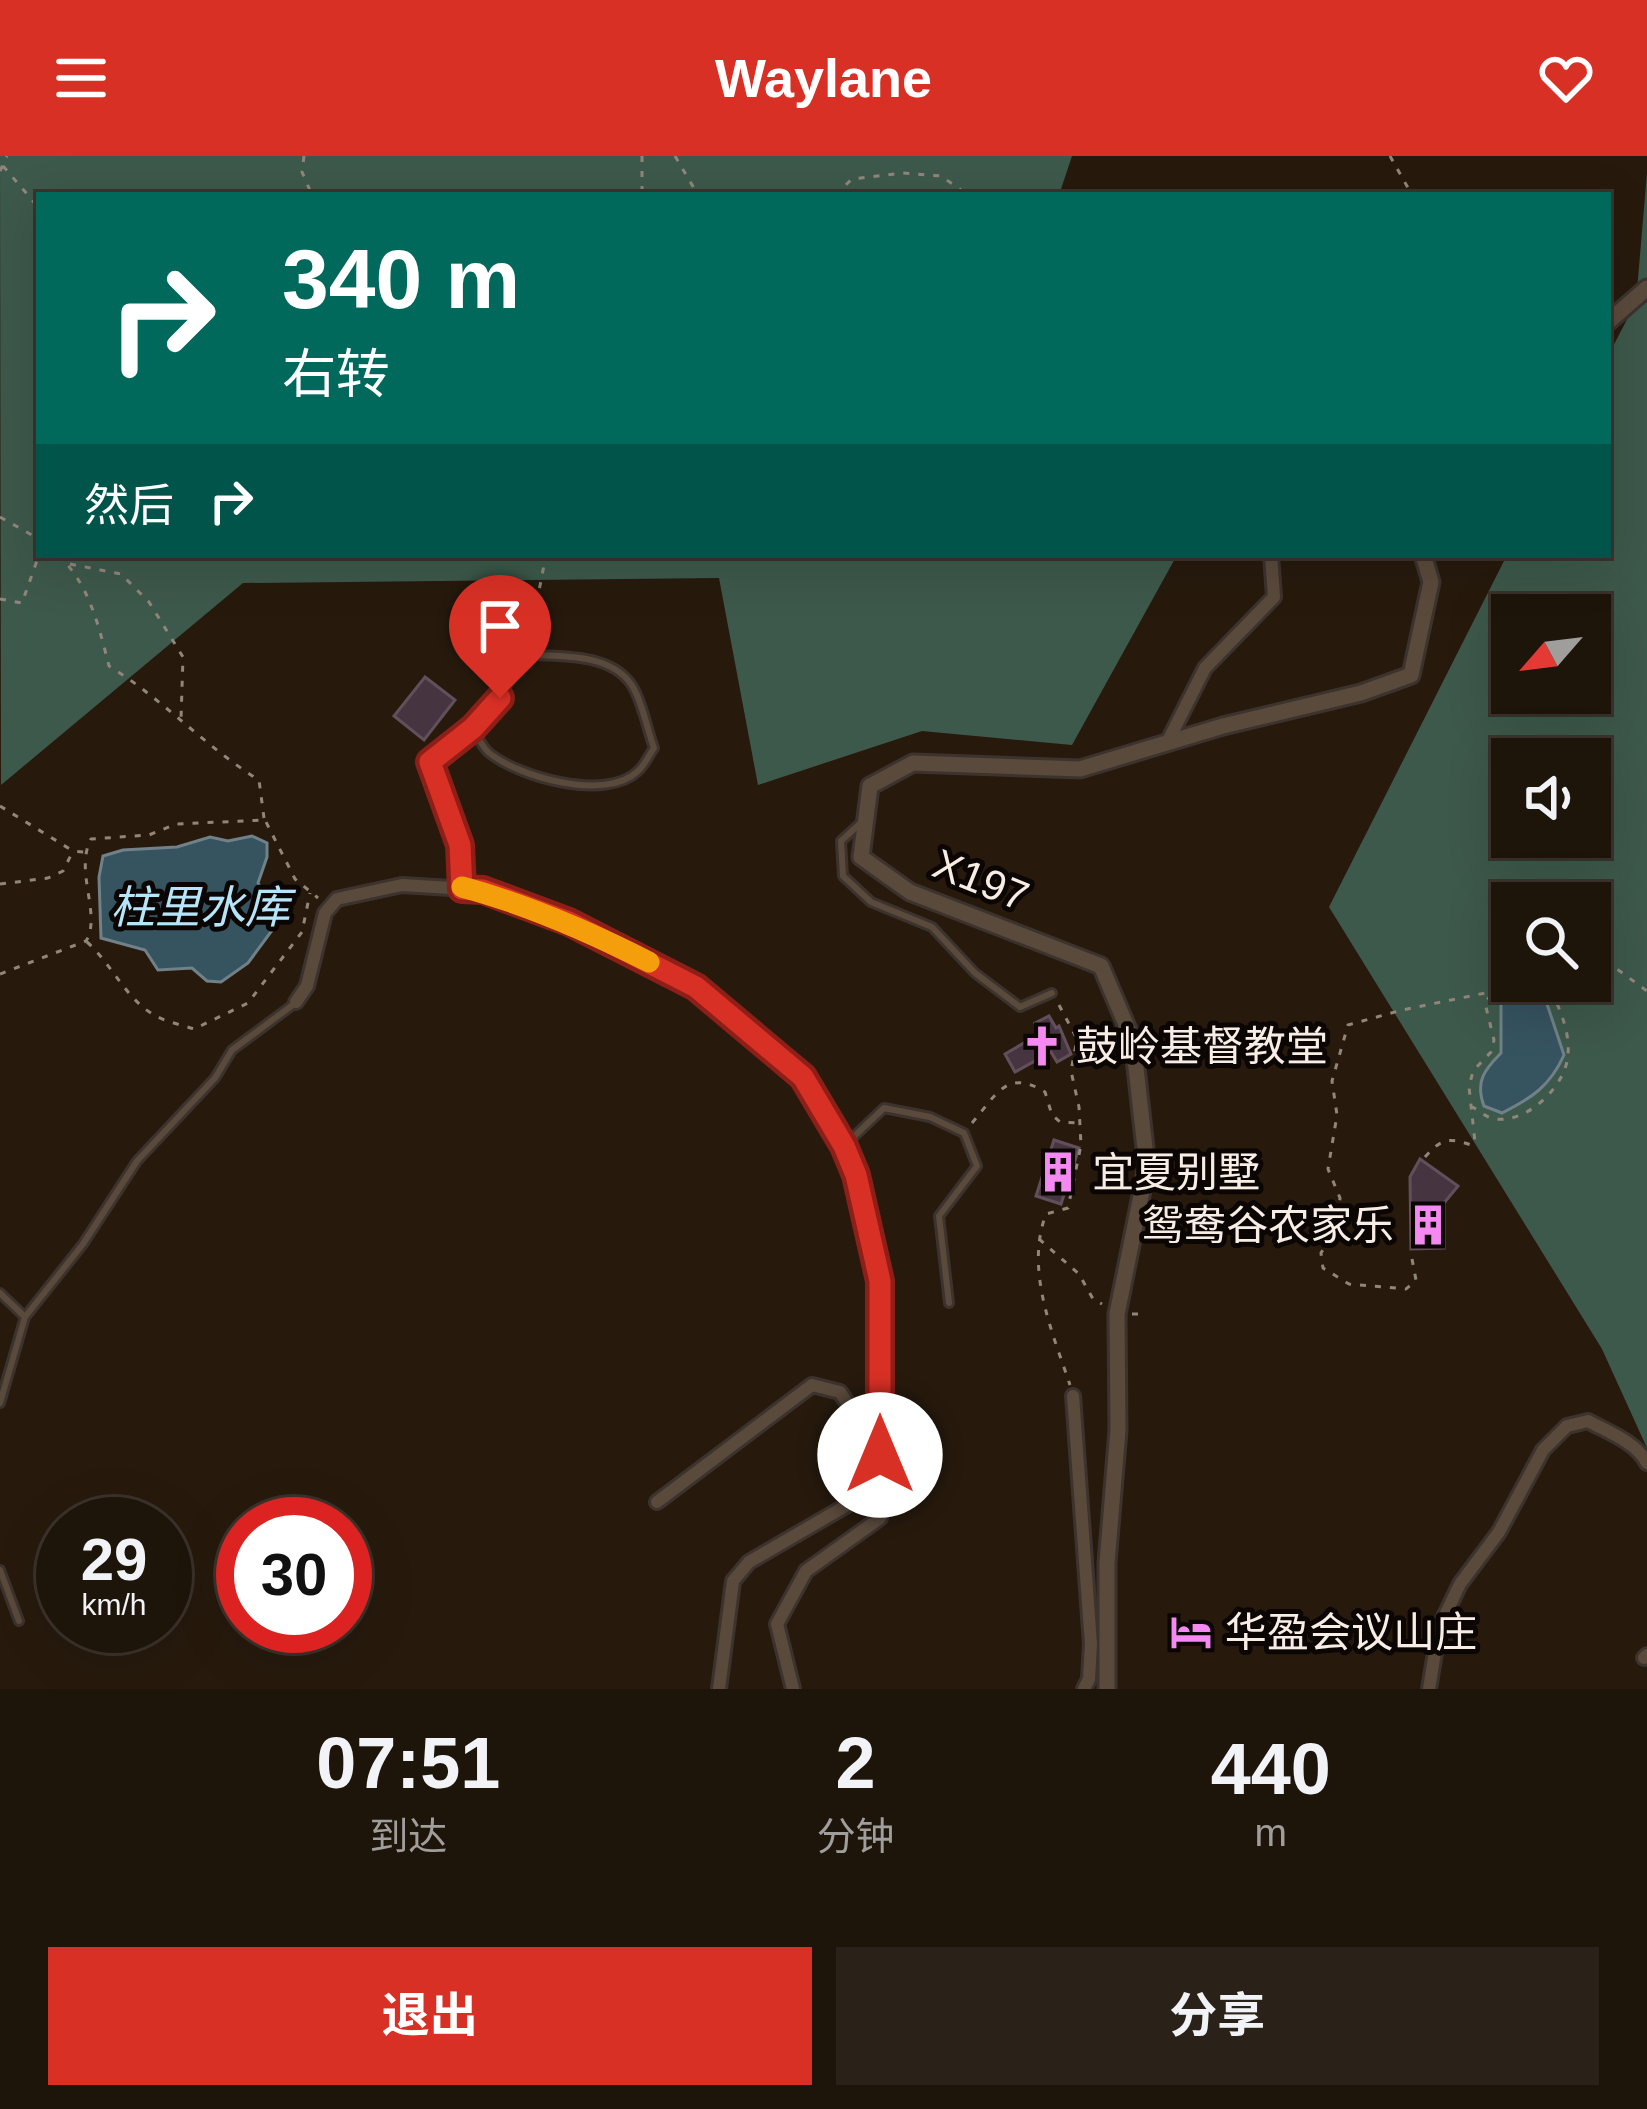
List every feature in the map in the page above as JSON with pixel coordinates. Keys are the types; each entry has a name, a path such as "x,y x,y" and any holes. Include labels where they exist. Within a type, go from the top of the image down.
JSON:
{"street":[{"path":"1611,319 1647,288"},
{"path":"1167,743 1205,668 1274,597 1271,558"},
{"path":"866,819 870,786 913,763 1080,769 1361,693 1411,675 1431,583 1424,558"},
{"name":"X197","path":"866,819 861,857 910,892 1101,966 1133,1041 1147,1166 1117,1314 1118,1430 1107,1563 1106,1686"},
{"path":"296,1002 307,986 325,913 337,899 402,885 483,890 569,922 696,987 803,1077 856,1175 880,1281 880,1518 806,1571 777,1624 793,1689"},
{"path":"657,1502 812,1385 840,1392 880,1455"},
{"path":"1073,1396 1091,1644 1084,1689"},
{"path":"1429,1689 1439,1628 1453,1598 1499,1532 1543,1450 1567,1426 1588,1421 1633,1447 1647,1463"},
{"path":"719,1689 733,1581 749,1562 880,1486"},
{"path":"1091,1644 1106,1686"}],"lane":[{"path":"462,889 460,845 430,762 473,728 530,656 568,656 603,663 630,682 654,748 637,774 580,785 544,780 486,751 473,728"},
{"path":"866,819 841,841 843,876 871,902 932,927 975,973 1020,1007 1052,993"},
{"path":"0,1403 25,1317 83,1244 137,1161 215,1078 232,1050 296,1002"},
{"path":"844,1146 884,1108 930,1117 964,1133 977,1166 939,1216 949,1303"},
{"path":"0,1293 25,1317"},
{"path":"0,1570 19,1621"}],"path":[{"path":"7,156 2,169 36,205"},
{"path":"304,156 302,172 312,192"},
{"path":"642,156 643,192"},
{"path":"675,156 696,192"},
{"path":"1390,156 1410,192"},
{"path":"839,192 852,179 903,173 941,176 964,192"},
{"path":"0,518 36,536"},
{"path":"0,531 7,521"},
{"path":"0,599 22,603 38,558"},
{"path":"61,558 94,610 109,666 148,690 215,753 259,779 265,820 295,879 332,905"},
{"path":"530,656 526,642 545,558"},
{"path":"68,564 121,574 149,602 183,657 181,722"},
{"path":"0,806 73,850 86,853"},
{"path":"0,974 86,941 93,929 86,896 86,853 91,839 149,835 176,824 265,820"},
{"path":"0,884 63,872 73,850"},
{"path":"86,941 154,1015 194,1029 248,1003 302,932 310,893"},
{"path":"1611,965 1647,992"},
{"path":"1052,993 1077,1039 1071,1071 1081,1144 1068,1208 1046,1214 1037,1238 1046,1314 1073,1396"},
{"path":"1412,1259 1416,1280 1406,1289 1349,1284 1323,1268 1322,1252 1337,1226 1340,1198 1328,1169 1337,1114 1332,1081 1348,1025 1491,994"},
{"path":"1425,1156 1443,1140 1475,1142 1470,1106 1473,1071 1491,1052 1494,1040 1485,1004 1491,995"},
{"path":"1470,1106 1494,1120 1519,1116 1550,1094 1567,1070 1569,1047 1556,1002"},
{"path":"964,1133 1003,1087 1015,1080 1046,1092 1052,1114 1060,1122 1080,1123"},
{"path":"1037,1238 1079,1274 1094,1299 1117,1314 1145,1314"}],"green space":[{"path":"0,156 1072,156 1060,192 36,192 36,558 1175,558 1072,745 922,731 758,785 719,578 243,583 1,785"},
{"path":"1647,173 1647,1448 1602,1349 1329,907 1505,558 1611,558 1611,350 1636,302"}],"water":[{"name":"柱里水库","path":"252,836 267,843 258,883 271,908 273,929 248,963 221,982 207,981 192,968 158,970 145,950 101,938 103,856 177,847 210,837 228,841"},
{"path":"1501,1002 1546,1002 1564,1055 1539,1090 1502,1113 1484,1106 1481,1098 1486,1071 1501,1053"}],"building":[{"path":"425,677 455,700 424,740 394,716"},
{"name":"鼓岭基督教堂","path":"1049,1016 1059,1026 1071,1054 1057,1062 1051,1052 1015,1072 1005,1054 1041,1033 1035,1023"},
{"name":"宜夏别墅","path":"1054,1140 1079,1148 1061,1204 1036,1196"},
{"name":"鸳鸯谷农家乐","path":"1420,1159 1458,1186 1444,1203 1444,1248 1411,1249 1410,1177"}],"slow traffic":[{"path":"462,887 483,890 569,922 649,962"}],"place":[{"name":"鼓岭基督教堂","path":"1042,1046"},
{"name":"宜夏别墅","path":"1058,1172"},
{"name":"鸳鸯谷农家乐","path":"1428,1225"},
{"name":"华盈会议山庄","path":"1191,1632"}],"route":[{"path":"500,698 473,728 430,762 460,845 462,889 483,890 569,922 696,987 803,1077 856,1175 880,1281 880,1455"}]}
